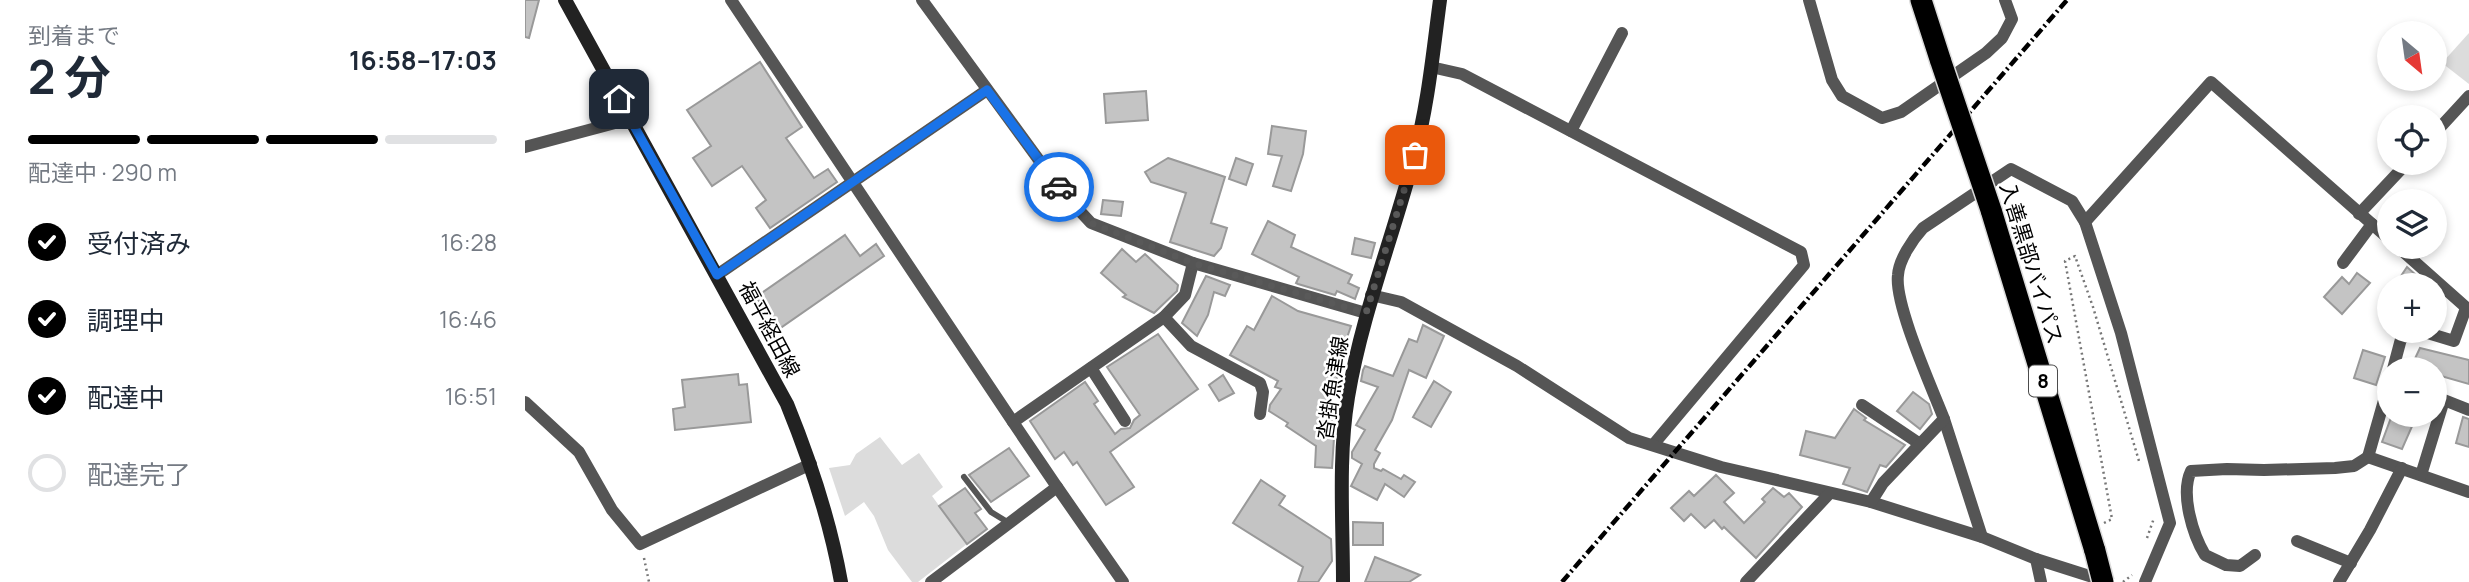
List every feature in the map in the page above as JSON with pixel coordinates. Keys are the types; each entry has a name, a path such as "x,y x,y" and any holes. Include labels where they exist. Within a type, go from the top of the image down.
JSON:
{"highway":[{"name":"入善黒部バイパス","path":"1920,0 1991,210 2105,582"}],"main road":[{"name":"福平経田線","path":"565,0 787,404 811,464 832,533 841,582"},
{"name":"沓掛魚津線","path":"1343,582 1344,438 1348,398 1366,313 1415,155 1440,0"}],"street":[{"path":"731,0 851,182 1123,582"},
{"path":"922,0 1063,193 1091,223 1193,263 1366,313"},
{"path":"1809,0 1832,80 1842,96 1882,118 1901,112 1986,53 2002,38 2012,19 2005,0"},
{"path":"1571,131 1622,33"},
{"path":"1431,67 1462,74 1801,252 1804,265 1653,445"},
{"path":"2085,222 2211,82 2377,228"},
{"path":"717,275 987,90"},
{"path":"2447,120 2469,96"},
{"path":"525,147 629,119"},
{"path":"1982,537 1944,419 1898,295 1898,273 1913,239 1923,228 2011,169 2072,201 2085,222 2121,333 2170,523 2145,582"},
{"path":"2360,214 2396,175"},
{"path":"2343,263 2372,224"},
{"path":"2412,259 2468,309 2454,341 2447,339"},
{"path":"1013,422 1164,317 1185,295 1193,263"},
{"path":"1371,295 1401,302 1517,366 1629,438 1721,467 1871,502 1982,537 2036,559 2105,582"},
{"path":"1164,317 1191,346 1260,383 1263,392 1260,414"},
{"path":"1091,368 1125,421"},
{"path":"2421,475 2444,400 2469,410"},
{"path":"525,402 579,452 612,510 640,544 811,464"},
{"path":"1862,405 1920,444"},
{"path":"1871,502 1883,483 1944,419"},
{"path":"2255,555 2240,566 2226,565 2205,555 2190,524 2187,478 2191,471 2354,466 2368,457 2377,425"},
{"path":"2368,457 2469,492"},
{"path":"2339,582 2402,468"},
{"path":"931,582 1057,486"},
{"path":"1747,582 1829,493"},
{"path":"2297,541 2351,563"},
{"path":"2036,559 2041,582"}],"lane":[{"path":"964,477 991,512 1009,523"}],"path":[{"path":"2101,524 2112,519 2065,261 2075,256 2093,307 2139,463"},
{"path":"2144,548 2155,515"},
{"path":"640,544 649,582"},
{"path":"2123,582 2137,571"}],"shaded area":[{"path":"2469,33 2469,84 2447,67 2447,57"},
{"path":"880,437 902,465 919,453 943,487 932,496 967,544 918,582 912,582 888,550 874,516 864,502 845,516 829,468 850,465 856,454"}],"building":[{"path":"525,0 539,0 529,38 525,37"},
{"path":"760,62 802,127 786,138 814,178 828,169 837,182 770,228 756,208 766,200 742,166 712,186 693,158 711,146 687,110"},
{"path":"1146,91 1148,120 1106,123 1104,94"},
{"path":"1272,126 1306,131 1303,154 1291,191 1273,186 1282,156 1268,154"},
{"path":"1168,158 1225,177 1211,223 1227,228 1221,248 1214,256 1170,242 1186,193 1151,182 1145,172"},
{"path":"1236,158 1253,164 1246,185 1229,179"},
{"path":"1103,200 1123,202 1121,216 1101,214"},
{"path":"1268,221 1295,235 1291,247 1352,275 1348,283 1359,288 1355,299 1337,291 1335,295 1298,284 1296,283 1299,277 1252,254"},
{"path":"845,235 860,256 876,244 884,256 779,329 756,297"},
{"path":"1355,238 1375,243 1371,258 1352,254"},
{"path":"1122,249 1136,262 1145,254 1178,285 1177,291 1154,313 1123,297 1126,295 1101,273"},
{"path":"2407,267 2414,273 2403,273"},
{"path":"2357,273 2370,283 2342,314 2324,297 2342,277 2349,284"},
{"path":"1206,276 1230,285 1225,296 1214,292 1208,315 1197,336 1182,323"},
{"path":"1272,296 1298,311 1351,326 1336,370 1340,372 1321,410 1326,414 1324,417 1335,423 1332,468 1315,467 1316,446 1269,411 1281,389 1275,387 1278,381 1230,355 1247,326 1254,330"},
{"path":"1423,325 1444,336 1426,378 1409,370 1392,420 1375,450 1380,453 1374,464 1374,468 1381,471 1383,469 1401,479 1404,475 1415,482 1404,497 1385,484 1377,500 1351,486 1362,464 1352,458 1352,452 1365,430 1356,425 1378,387 1361,381 1363,370 1365,366 1393,376 1409,339 1417,342"},
{"path":"1158,334 1198,389 1110,452 1134,487 1106,505 1077,462 1073,465 1064,452 1055,459 1030,421 1085,382 1098,401 1094,404 1115,434 1121,429 1130,428 1140,415 1107,367"},
{"path":"2420,348 2469,360 2469,384 2447,378 2447,357 2416,357"},
{"path":"2363,350 2385,357 2377,357 2376,385 2354,378"},
{"path":"738,374 739,385 747,384 751,422 675,430 673,409 685,407 682,380"},
{"path":"1223,375 1234,393 1219,401 1209,385"},
{"path":"1434,381 1451,392 1431,427 1413,417"},
{"path":"1913,392 1929,404 1932,414 1920,429 1897,411"},
{"path":"1854,409 1866,418 1864,420 1905,445 1886,467 1880,465 1867,492 1843,484 1850,468 1800,455 1806,431 1835,438"},
{"path":"2463,417 2469,419 2469,447 2456,443"},
{"path":"2388,427 2412,427 2402,449 2382,442"},
{"path":"1009,448 1029,476 991,502 969,475"},
{"path":"1716,475 1734,493 1724,502 1744,523 1765,502 1762,499 1773,488 1784,497 1789,493 1802,507 1756,558 1714,520 1705,528 1691,514 1684,521 1671,508 1689,491 1694,496"},
{"path":"1261,480 1285,496 1279,505 1331,539 1332,561 1318,582 1298,582 1303,567 1233,523"},
{"path":"965,488 981,509 975,513 987,529 967,544 939,506"},
{"path":"1353,522 1383,523 1383,545 1353,545"},
{"path":"1375,557 1420,575 1409,582 1365,582"}],"railway":[{"path":"1562,582 2067,0"}],"way so far":[{"path":"1059,187 1091,223 1193,263 1366,313 1415,155"}],"route":[{"path":"619,99 717,275 987,90 1059,187"}]}
